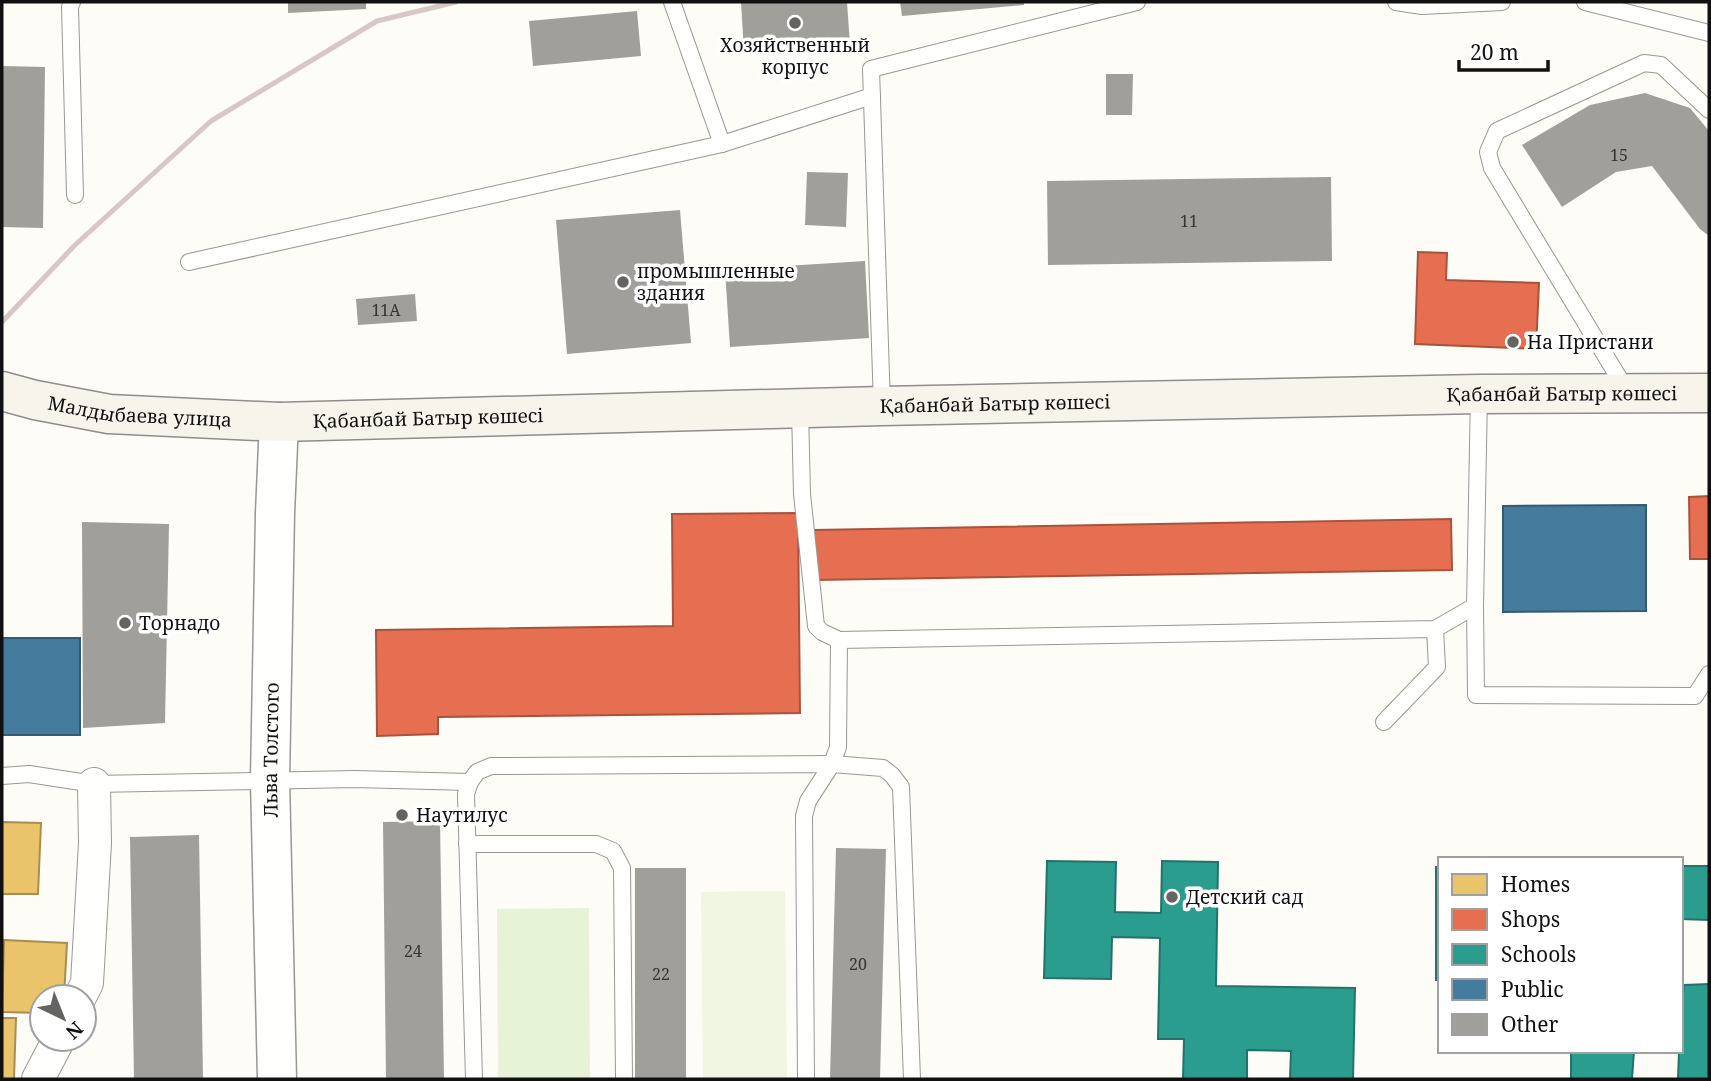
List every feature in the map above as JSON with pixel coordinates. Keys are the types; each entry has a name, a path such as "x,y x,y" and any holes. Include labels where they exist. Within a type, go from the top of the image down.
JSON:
{"main road":[{"name":"Малдыбаева улица","path":"2,391 109,414 279,422"},
{"name":"Қабанбай Батыр көшесі","path":"279,422 1479,394 1709,393"}],"street":[{"name":"Льва Толстого","path":"277,1079 270,780 279,422"},
{"path":"87,983 95,843 94,784"},
{"path":"38,1079 52,1053"}],"lane":[{"path":"72,2 75,195"},
{"path":"672,2 722,144"},
{"path":"882,407 871,69 1137,2"},
{"path":"1396,2 1422,6 1502,2"},
{"path":"1585,2 1709,33"},
{"path":"1628,394 1492,168 1488,152 1497,131 1644,63 1661,65 1709,110"},
{"path":"189,261 722,144 872,96"},
{"path":"1479,394 1476,695 1695,696 1709,674"},
{"path":"800,410 802,494 816,626 839,640 1435,629 1475,606"},
{"path":"1384,722 1437,667 1435,629"},
{"path":"806,1079 804,816 808,801 832,764 838,747 839,640"},
{"path":"474,1079 466,794 477,772 491,766 832,764 883,768 901,787 912,1079"},
{"path":"2,776 29,774 94,784 355,779 470,782"},
{"path":"467,844 596,844 612,851 622,868 624,1079"}],"green space":[{"path":"785,891 787,1079 703,1079 701,892"},
{"path":"589,908 590,1079 498,1079 497,909"}],"building: Homes":[{"path":"2,822 41,823 38,894 2,894"},
{"path":"4,940 67,943 65,983 28,983 28,1013 2,1012"},
{"path":"2,1018 16,1018 14,1079 2,1079"}],"building: Shops":[{"path":"1418,252 1447,253 1446,280 1539,283 1536,349 1415,344"},
{"path":"1709,496 1709,559 1690,559 1689,497"},
{"path":"798,513 800,713 438,717 438,734 377,736 376,630 673,626 672,514"},
{"path":"1451,519 1452,570 815,580 814,530"}],"building: Schools":[{"path":"1047,861 1116,862 1115,912 1161,913 1162,861 1218,862 1216,986 1355,988 1353,1079 1290,1079 1291,1051 1247,1050 1247,1079 1183,1079 1184,1039 1158,1039 1160,938 1112,937 1111,979 1044,978"},
{"path":"1683,866 1709,866 1709,920 1683,919"},
{"path":"1436,867 1438,867 1438,980"},
{"path":"1709,984 1709,1079 1678,1079 1679,1053 1683,1053 1684,985"},
{"path":"1571,1053 1634,1053 1632,1079 1571,1079"}],"building: Public":[{"path":"1646,505 1646,611 1503,612 1503,506"},
{"path":"2,638 80,638 80,735 2,735"}],"building: Other":[{"path":"288,2 366,2 366,9 288,13"},
{"name":"Хозяйственный корпус","path":"741,2 847,2 850,45 744,52"},
{"path":"900,2 1024,2 1024,5 902,16"},
{"path":"637,11 641,56 533,66 529,21"},
{"path":"2,66 45,67 43,228 2,227"},
{"path":"1106,74 1133,74 1132,115 1106,115"},
{"path":"1645,93 1690,108 1709,131 1709,236 1700,229 1652,166 1616,172 1562,207 1522,145 1590,105"},
{"path":"807,172 848,173 846,227 805,225"},
{"path":"1331,177 1332,261 1048,265 1047,181"},
{"name":"промышленные здания","path":"680,210 691,343 567,354 556,220"},
{"path":"865,261 869,338 730,347 725,270"},
{"path":"415,294 417,321 358,325 356,299"},
{"name":"Торнадо","path":"82,522 169,524 165,723 83,728"},
{"path":"440,821 444,1079 386,1079 383,822"},
{"path":"199,835 203,1079 134,1079 130,837"},
{"path":"836,848 886,849 880,1079 830,1079"},
{"path":"635,868 686,868 686,1079 635,1079"}],"railway":[{"path":"2,322 75,245 211,121 377,21 456,2"}],"place":[{"name":"Хозяйственный корпус","path":"795,23"},
{"name":"промышленные здания","path":"623,282"},
{"name":"На Пристани","path":"1513,342"},
{"name":"Торнадо","path":"125,623"},
{"name":"Наутилус","path":"402,815"},
{"name":"Детский сад","path":"1172,897"}]}
